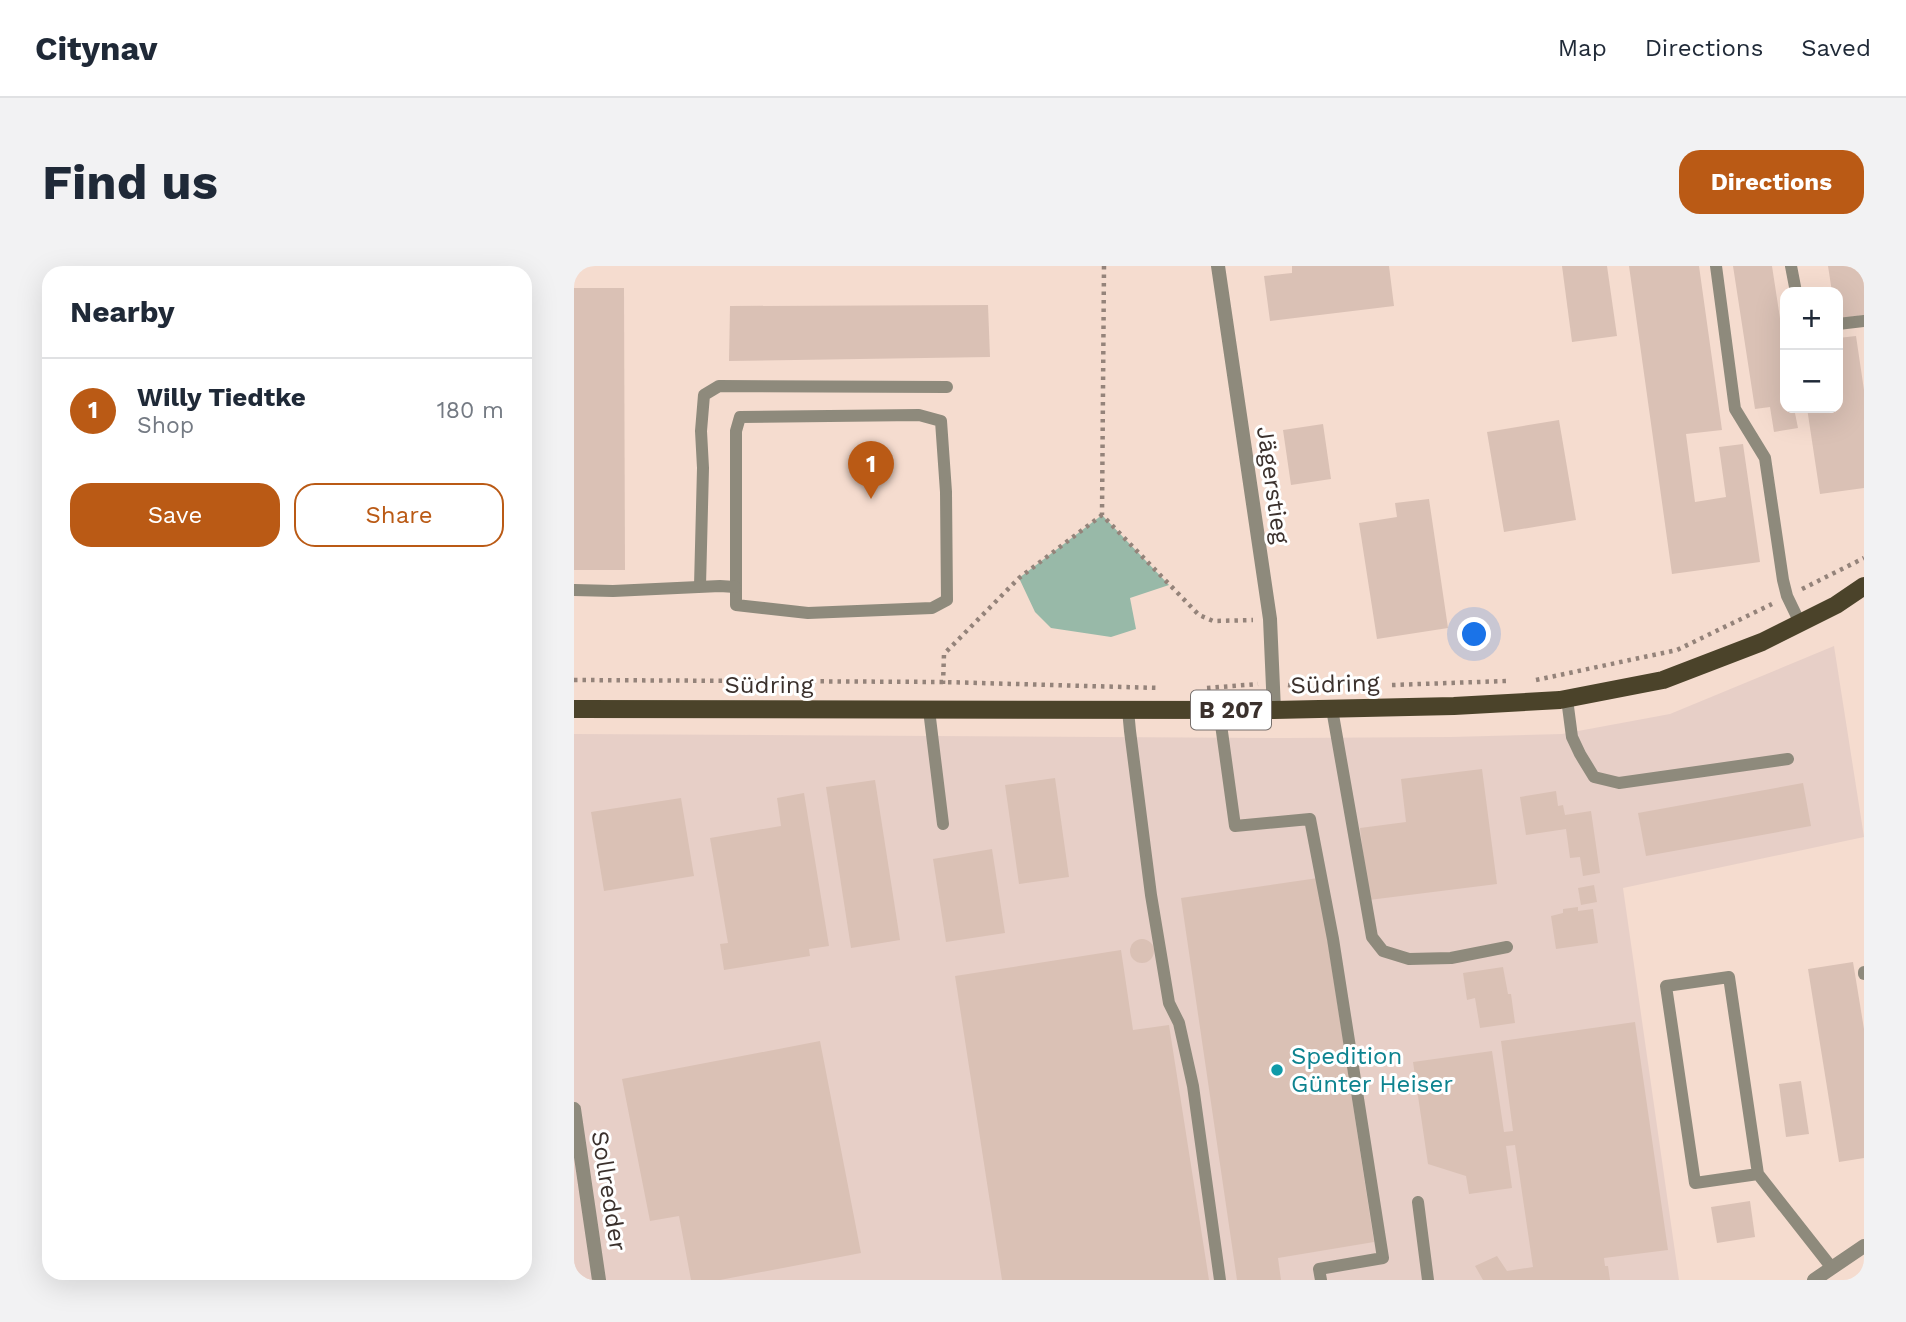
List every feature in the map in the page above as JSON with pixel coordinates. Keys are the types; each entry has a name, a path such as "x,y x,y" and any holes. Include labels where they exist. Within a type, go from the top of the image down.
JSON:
{"main road":[{"name":"Südring","path":"574,709 1274,710 1454,706 1567,699 1663,680 1762,642 1863,591"}],"street":[{"name":"Jägerstieg","path":"1218,266 1270,620 1274,710"},
{"name":"Sollredder","path":"574,1109 600,1280"},
{"path":"1814,1280 1864,1246"}],"lane":[{"path":"1716,266 1735,409 1765,458 1780,563 1787,596 1800,623"},
{"path":"1791,266 1795,287"},
{"path":"1843,323 1864,321"},
{"path":"700,586 703,468 701,431 704,394 719,386 947,387"},
{"path":"919,415 941,421 946,492 947,600 932,608 808,613 736,605 735,587 736,431 740,416 919,415"},
{"path":"574,590 735,587"},
{"path":"1567,699 1572,737 1594,777 1619,783 1787,759"},
{"path":"1332,709 1372,937 1383,951 1409,959 1451,958 1507,947"},
{"path":"936,710 943,824"},
{"path":"1128,710 1150,895 1168,1003 1180,1023 1193,1086 1220,1280"},
{"path":"1219,710 1235,826 1310,819 1333,939 1383,1258 1319,1269 1321,1280"},
{"path":"1758,1174 1695,1183 1666,986 1729,977 1758,1174 1832,1268"},
{"path":"1418,1202 1428,1280"}],"path":[{"path":"1104,266 1102,515 1199,615 1213,621 1270,620"},
{"path":"936,710 943,682 944,654 1019,578 1102,515"},
{"path":"1535,680 1677,650 1864,558"},
{"path":"574,680 943,682 1170,688"},
{"path":"1385,685 1507,681"},
{"path":"1196,689 1274,683 1317,688"}],"shaded area":[{"path":"1834,646 1864,837 1623,888 1679,1280 574,1280 574,734 1286,738 1562,734 1670,714"}],"green space":[{"path":"1102,515 1169,585 1130,598 1136,629 1111,637 1051,628 1035,612 1019,578"}],"building":[{"path":"1292,266 1389,266 1394,306 1270,321 1264,276 1292,273"},
{"path":"1562,266 1607,266 1617,336 1572,342"},
{"path":"1629,266 1699,266 1722,430 1686,434 1695,502 1726,497 1719,447 1743,444 1760,562 1672,574"},
{"path":"1733,266 1772,266 1780,318 1780,413 1795,413 1798,428 1774,432 1770,407 1755,409"},
{"path":"1828,266 1864,266 1864,315 1843,318 1843,287 1831,287"},
{"path":"574,288 624,288 625,570 574,570"},
{"path":"988,305 990,357 729,361 730,306"},
{"path":"1856,336 1864,390 1864,488 1820,494 1808,413 1843,413 1843,337"},
{"path":"1559,420 1576,520 1504,532 1487,432"},
{"path":"1323,424 1331,479 1291,485 1283,430"},
{"path":"1429,499 1448,628 1377,639 1359,523 1397,517 1395,503"},
{"path":"1482,769 1497,884 1369,900 1360,828 1406,822 1401,779"},
{"path":"1055,778 1069,877 1019,884 1005,785"},
{"path":"875,780 900,940 851,948 826,787"},
{"path":"1803,783 1811,826 1646,856 1638,813"},
{"path":"1556,791 1558,806 1563,805 1565,815 1591,811 1600,873 1583,876 1580,857 1570,858 1566,829 1526,835 1520,797"},
{"path":"804,793 829,946 809,949 810,956 724,970 720,944 728,943 710,838 781,826 777,798"},
{"path":"681,798 694,876 604,891 591,812"},
{"path":"992,849 1005,933 946,942 933,859"},
{"name":"Spedition Günter Heiser","path":"1318,878 1374,1242 1278,1258 1281,1280 1237,1280 1181,898"},
{"path":"1594,885 1597,902 1581,905 1578,888"},
{"path":"1578,907 1578,911 1593,909 1598,943 1556,949 1551,916 1563,913 1563,909"},
{"path":"1142,939 1150,943 1154,951 1150,959 1142,963 1134,959 1130,951 1134,943"},
{"path":"1121,950 1133,1030 1169,1025 1209,1280 1002,1280 955,976"},
{"path":"1853,962 1864,1029 1864,1158 1839,1162 1808,969"},
{"path":"1503,967 1508,994 1511,994 1515,1023 1480,1028 1475,998 1467,1000 1463,973"},
{"path":"1635,1022 1668,1250 1604,1258 1610,1280 1483,1280 1475,1266 1497,1256 1507,1271 1533,1267 1515,1145 1506,1146 1512,1188 1469,1194 1466,1176 1428,1164 1413,1062 1492,1051 1504,1132 1513,1131 1501,1041"},
{"path":"820,1041 861,1253 720,1280 691,1280 679,1216 650,1221 622,1079"},
{"path":"1801,1081 1809,1134 1786,1137 1779,1084"},
{"path":"1750,1201 1755,1237 1717,1243 1711,1207"}],"place":[{"name":"Willy Tiedtke","path":"871,499"},
{"name":"Spedition Günter Heiser","path":"1277,1070"}]}
